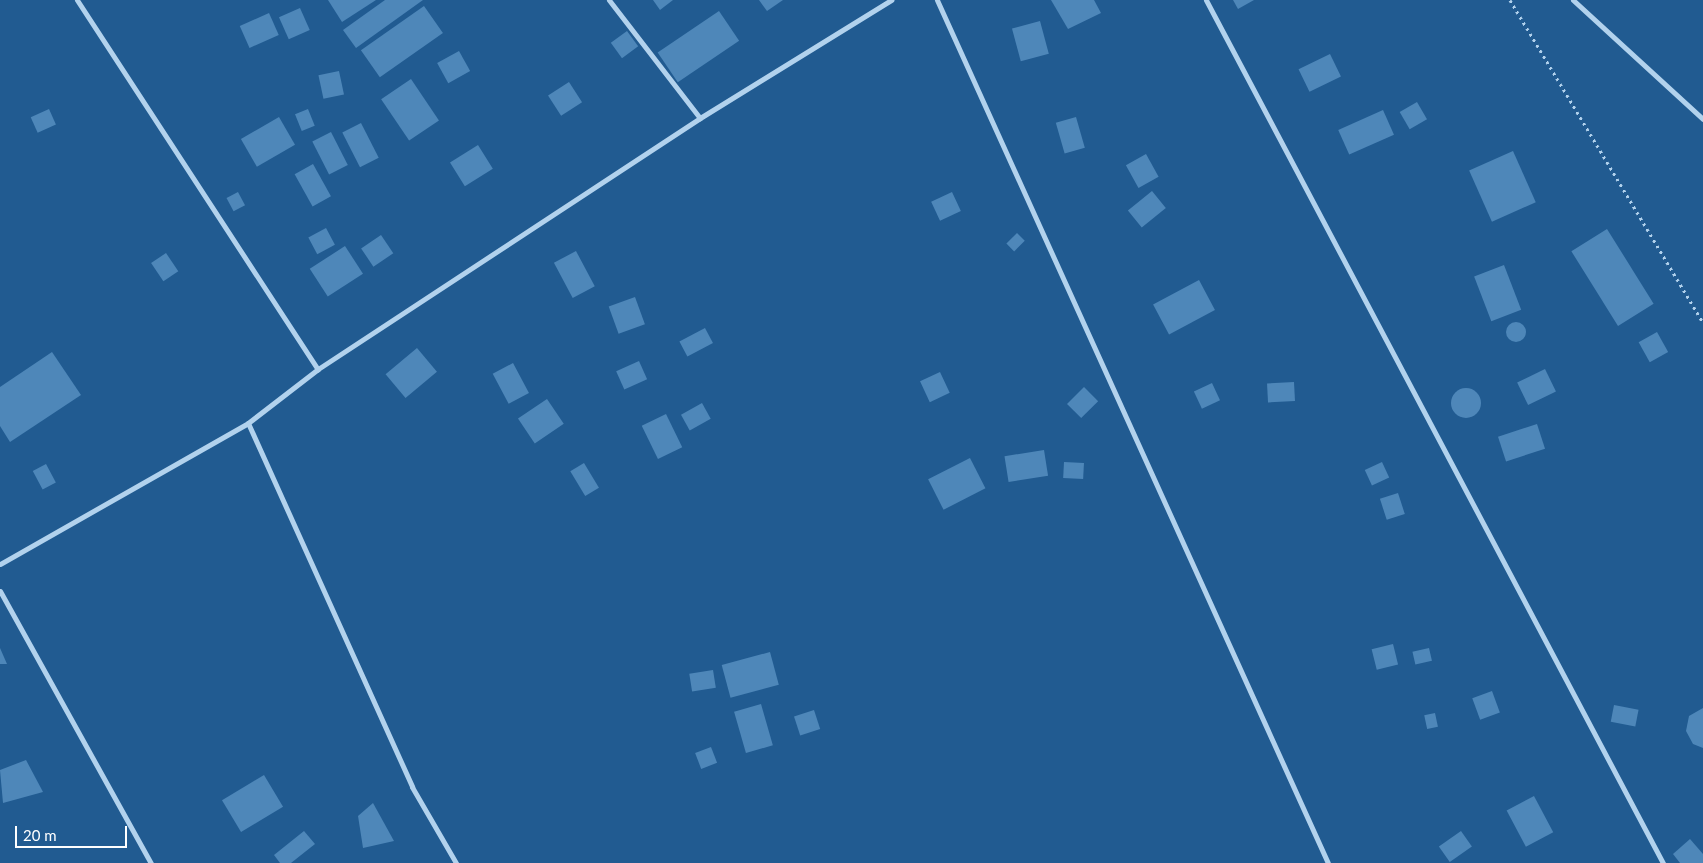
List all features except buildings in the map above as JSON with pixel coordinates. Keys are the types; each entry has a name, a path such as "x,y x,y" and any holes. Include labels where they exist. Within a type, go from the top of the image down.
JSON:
{"street":[{"path":"77,0 318,369"},
{"path":"609,0 700,118"},
{"path":"0,564 248,423 318,369 700,118 891,0"},
{"path":"937,0 1328,863"},
{"path":"1206,0 1662,863"},
{"path":"1573,0 1703,119"},
{"path":"248,423 412,787 456,863"},
{"path":"0,591 151,863"}],"path":[{"path":"1510,0 1703,323"}]}
